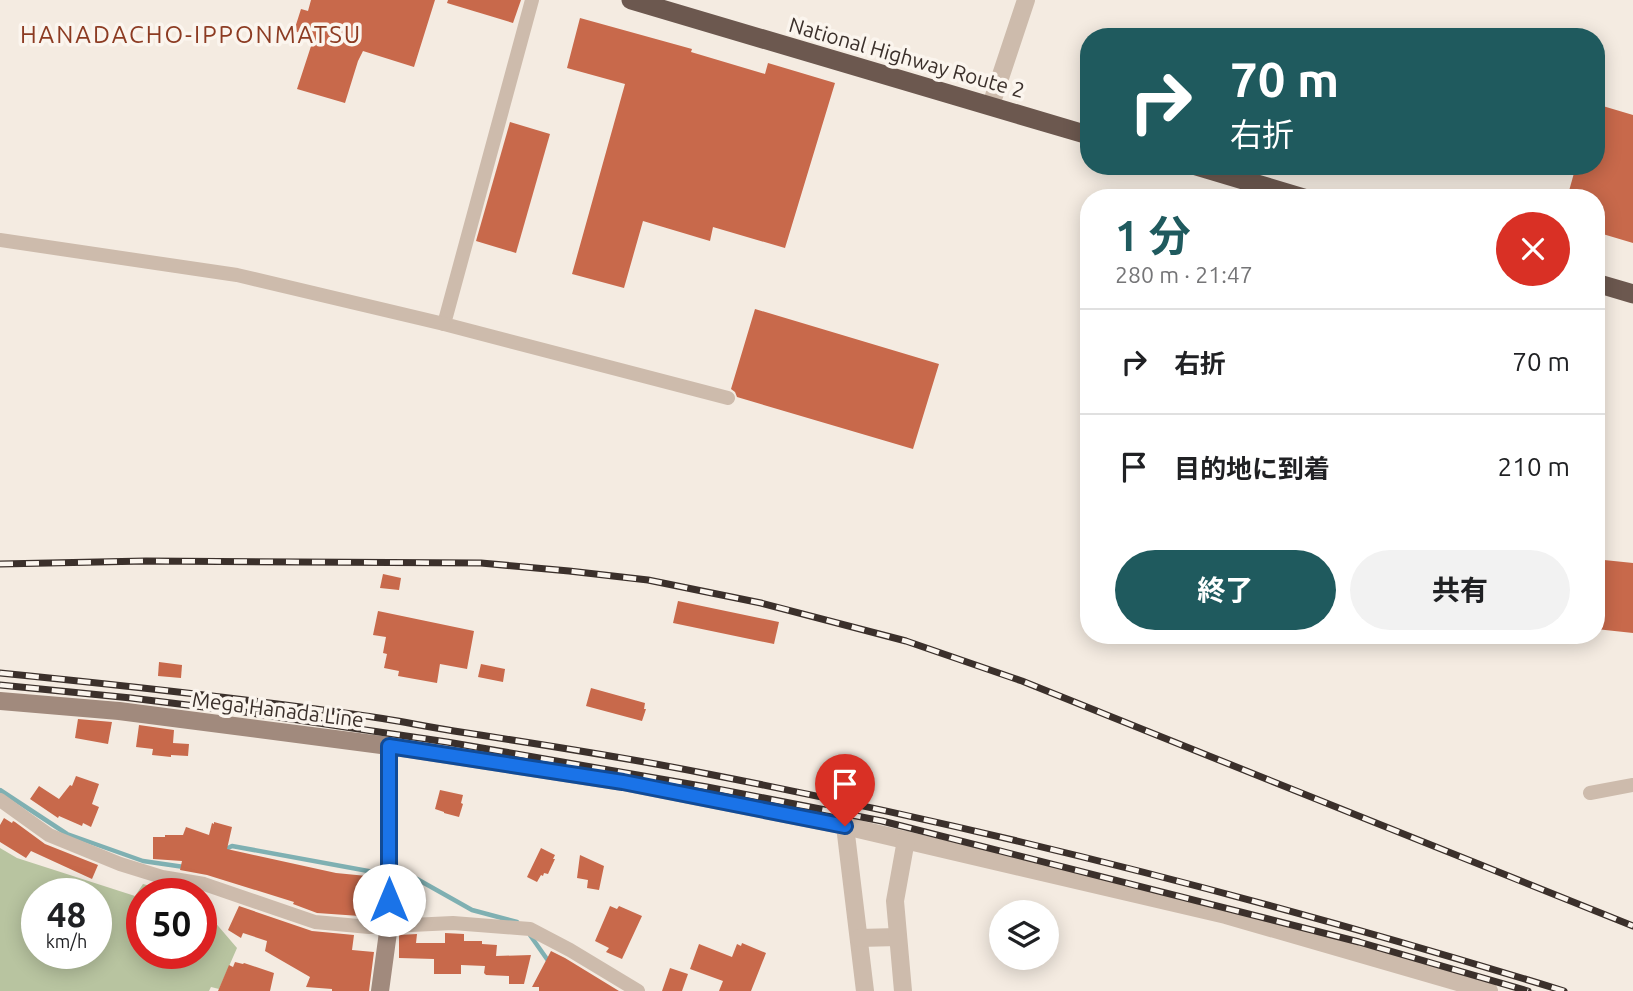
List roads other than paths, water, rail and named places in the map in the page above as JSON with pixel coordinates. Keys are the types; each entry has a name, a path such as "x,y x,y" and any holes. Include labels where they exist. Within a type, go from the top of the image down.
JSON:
{"highway":[{"name":"National Highway Route 2","path":"631,0 1080,133"},
{"path":"1226,175 1274,189"},
{"path":"1605,286 1633,294"}],"main road":[{"name":"Mega Hanada Line","path":"0,701 119,711 389,746 389,925 380,991"}],"street":[{"path":"444,324 531,0"},
{"path":"991,105 1026,0"},
{"path":"0,240 237,275 444,324 727,398"},
{"path":"389,746 623,782 845,826 1226,915 1489,991"},
{"path":"1590,793 1633,785"},
{"path":"0,800 49,835 120,864 162,877 204,884 315,922 369,927 453,923 530,929 638,991"},
{"path":"845,826 865,991"},
{"path":"903,991 895,901 906,841"},
{"path":"859,939 898,937"}],"waterway":[{"path":"0,790 67,834 143,861 184,867"},
{"path":"224,850 232,846 379,873"},
{"path":"398,876 417,879 472,910 517,922"},
{"path":"530,935 549,962"}],"railway":[{"path":"0,564 146,561 481,563 648,580 761,603 906,641 1022,681 1633,926"},
{"path":"0,673 180,692 371,717 645,762 816,796 1138,871 1352,928 1564,991"},
{"path":"0,685 244,712 447,742 707,787 882,821 1359,942 1528,991"}],"district":[{"name":"HANADACHO-IPPONMATSU","path":"191,34"}]}
